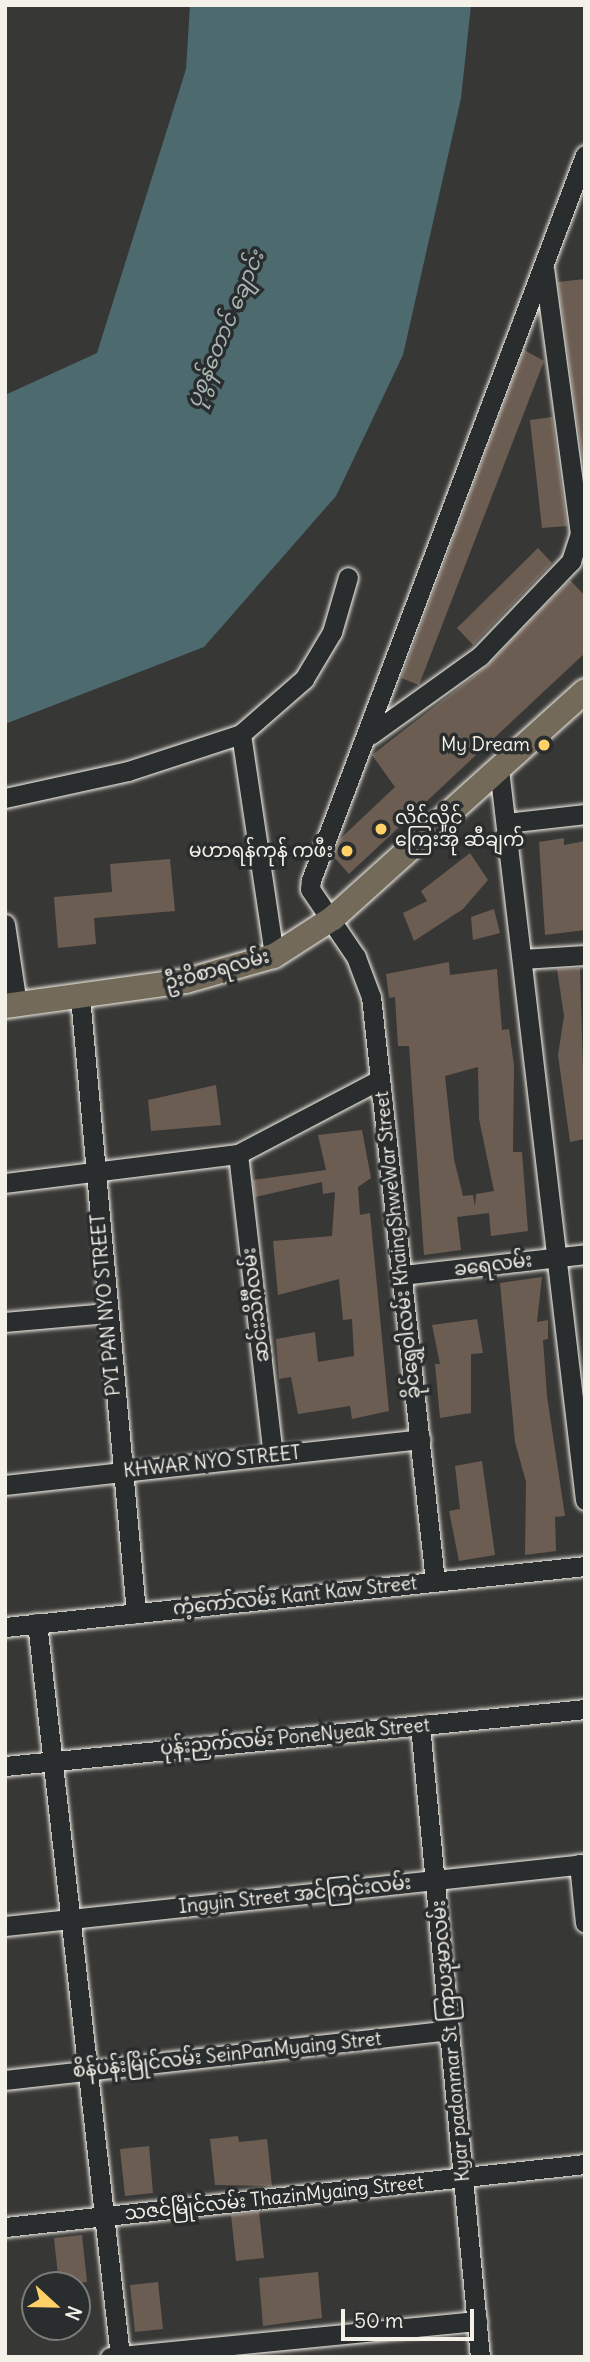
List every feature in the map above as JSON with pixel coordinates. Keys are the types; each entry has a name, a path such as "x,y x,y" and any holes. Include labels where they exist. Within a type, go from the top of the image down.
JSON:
{"main road":[{"name":"ဦးဝိစာရလမ်း","path":"11,1005 186,981 274,956 333,918 585,691"}],"street":[{"name":"ခိုင်ရွှေဝါလမ်း KhaingShweWar Street","path":"435,1581 371,996 333,918 310,889 311,880 370,735 583,162"},
{"path":"370,735 480,656 572,561 582,534 544,265"},
{"path":"5,798 128,771 241,734 304,679 332,632 348,577"},
{"path":"241,734 274,956"},
{"path":"499,769 585,1500"},
{"path":"506,823 585,814"},
{"path":"5,924 11,1005"},
{"path":"522,959 585,955"},
{"name":"PYI PAN NYO STREET","path":"80,996 93,1173 136,1613"},
{"path":"5,1183 238,1154 379,1080"},
{"name":"ဆင်းသိင်္ဂီလမ်း","path":"238,1154 273,1455"},
{"name":"ခရေလမ်း","path":"402,1275 585,1254"},
{"path":"5,1322 107,1312"},
{"name":"KHWAR NYO STREET","path":"5,1485 420,1439"},
{"name":"ကံ့ကော်လမ်း Kant Kaw Street","path":"5,1627 585,1566"},
{"path":"37,1623 104,2216 115,2356 250,2350 477,2321"},
{"name":"ပုန်းညှက်လမ်း PoneNyeak Street","path":"5,1766 585,1709"},
{"name":"Kyar padonmar St ကြာပဒုမာလမ်း","path":"420,1725 480,2357"},
{"path":"582,1864 585,1923"},
{"name":"Ingyin Street အင်ကြင်းလမ်း","path":"5,1926 582,1864"},
{"name":"စိန်ပန်းမြိုင်လမ်း SeinPanMyaing Stret","path":"5,2080 449,2030"},
{"name":"သဇင်မြိုင်လမ်း ThazinMyaing Street","path":"5,2227 585,2164"}],"water":[{"name":"ပုစွန်တောင် ချောင်း","path":"190,5 471,5 461,98 403,355 336,496 204,647 5,724 5,395 97,353 186,69"}],"building":[{"path":"585,279 585,478 558,282"},
{"path":"524,350 544,361 419,685 401,678"},
{"path":"552,417 567,526 542,528 530,420"},
{"path":"538,548 552,563 473,645 457,628"},
{"path":"570,580 585,596 585,653 349,874 333,856 340,839 395,787 372,755 487,666"},
{"path":"564,838 564,845 585,841 585,930 545,935 539,842"},
{"path":"470,853 488,880 463,909 414,941 403,913 427,901 421,891"},
{"path":"170,859 175,911 94,918 96,944 58,948 54,897 112,892 110,864"},
{"path":"494,909 500,933 473,940 471,917"},
{"path":"449,962 450,975 497,969 502,1030 509,1029 514,1065 513,1152 522,1152 528,1231 491,1236 489,1213 457,1217 461,1250 424,1255 409,1046 398,1046 395,997 389,998 386,974","holes":["478,1067 479,1119 494,1191 476,1194 475,1206 473,1195 463,1196 454,1159 445,1076"]},
{"path":"580,968 585,1139 570,1142 558,1055 564,1016 557,969"},
{"path":"216,1085 221,1125 151,1131 148,1100"},
{"path":"362,1130 371,1178 358,1187 360,1215 370,1213 389,1411 352,1419 350,1406 298,1414 291,1377 279,1379 276,1339 315,1332 318,1362 354,1356 352,1319 343,1320 339,1279 278,1295 273,1241 332,1236 335,1192 323,1194 322,1182 255,1197 253,1180 326,1170 318,1135"},
{"path":"542,1277 537,1322 548,1320 548,1339 543,1340 547,1396 565,1516 555,1517 556,1551 525,1555 526,1482 515,1442 500,1283"},
{"path":"477,1319 483,1353 471,1354 471,1413 440,1418 435,1364 440,1364 432,1325"},
{"path":"482,1461 495,1555 459,1561 449,1511 460,1509 455,1466"},
{"path":"238,2136 239,2142 267,2139 272,2186 215,2185 210,2139"},
{"path":"149,2146 153,2193 125,2196 120,2149"},
{"path":"259,2212 264,2258 236,2261 231,2215"},
{"path":"82,2235 86,2271 58,2271 54,2238"},
{"path":"318,2272 322,2318 263,2326 259,2278"},
{"path":"158,2282 163,2329 135,2332 130,2285"}],"place":[{"name":"My Dream","path":"544,745"},
{"name":"လှိုင်လှိုင် ကြေးအို ဆီချက်","path":"381,829"},
{"name":"မဟာရန်ကုန် ကဖီး","path":"347,851"}]}
